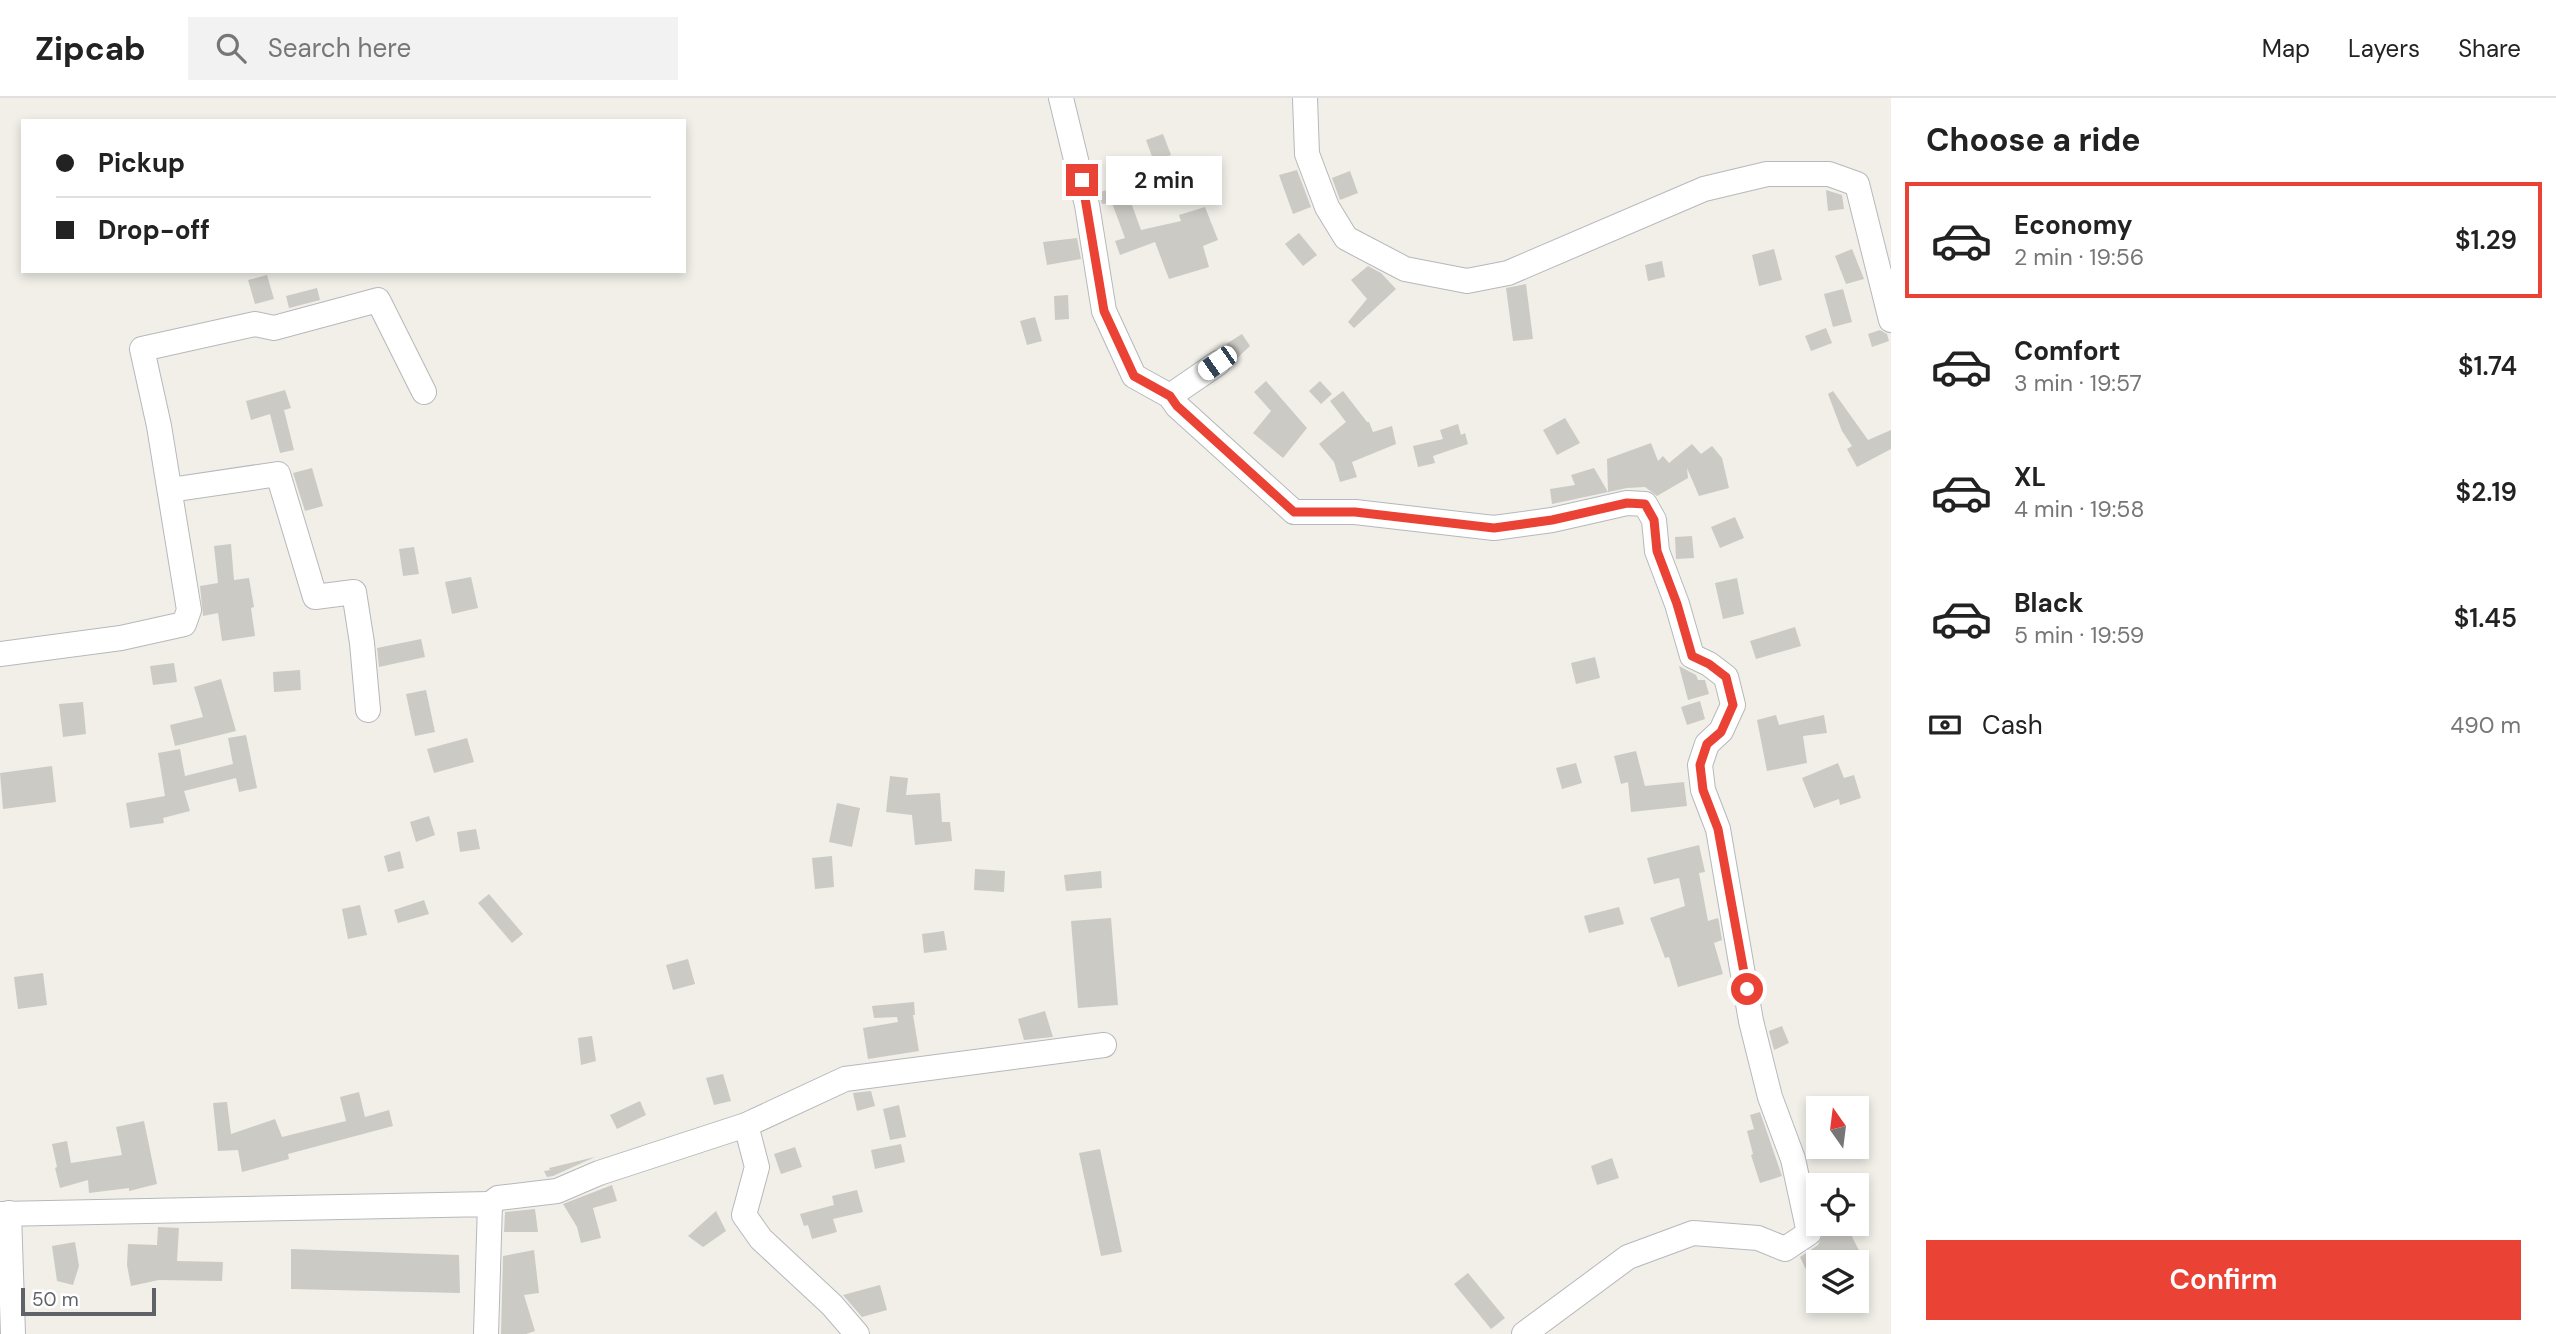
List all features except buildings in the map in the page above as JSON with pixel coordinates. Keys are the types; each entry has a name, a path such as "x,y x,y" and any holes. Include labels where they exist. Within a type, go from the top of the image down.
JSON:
{"street":[{"path":"1061,98 1087,205 1104,311 1134,376 1170,396 1177,406 1294,512 1355,512 1494,528 1552,520 1627,503 1645,504 1654,520 1657,551 1677,604 1692,656 1709,664 1726,677 1733,705 1721,732 1707,744 1700,765 1703,790 1718,829 1751,1021 1770,1097 1793,1158 1809,1233 1785,1249 1758,1238 1693,1233 1628,1257 1524,1334"},
{"path":"1305,98 1307,155 1327,207 1346,238 1405,269 1467,281 1508,273 1704,189 1767,174 1829,174 1857,184 1891,320"},
{"path":"0,654 121,638 184,624 189,610 159,426 142,349 255,324 274,328 379,300 424,392"},
{"path":"1170,396 1217,363"},
{"path":"170,490 278,474 315,597 354,592 368,710"},
{"path":"13,1334 5,1213 489,1204 498,1198 557,1191 599,1173 746,1125 845,1079 1104,1045"},
{"path":"746,1125 757,1167 744,1215 761,1239 832,1305 857,1334"},
{"path":"486,1334 489,1204"}],"route":[{"path":"1082,180 1104,311 1134,376 1170,396 1177,406 1294,512 1355,512 1494,528 1552,520 1627,503 1645,504 1654,520 1657,551 1677,604 1692,656 1709,664 1726,677 1733,705 1721,732 1707,744 1700,765 1703,790 1718,829 1747,989"}]}
